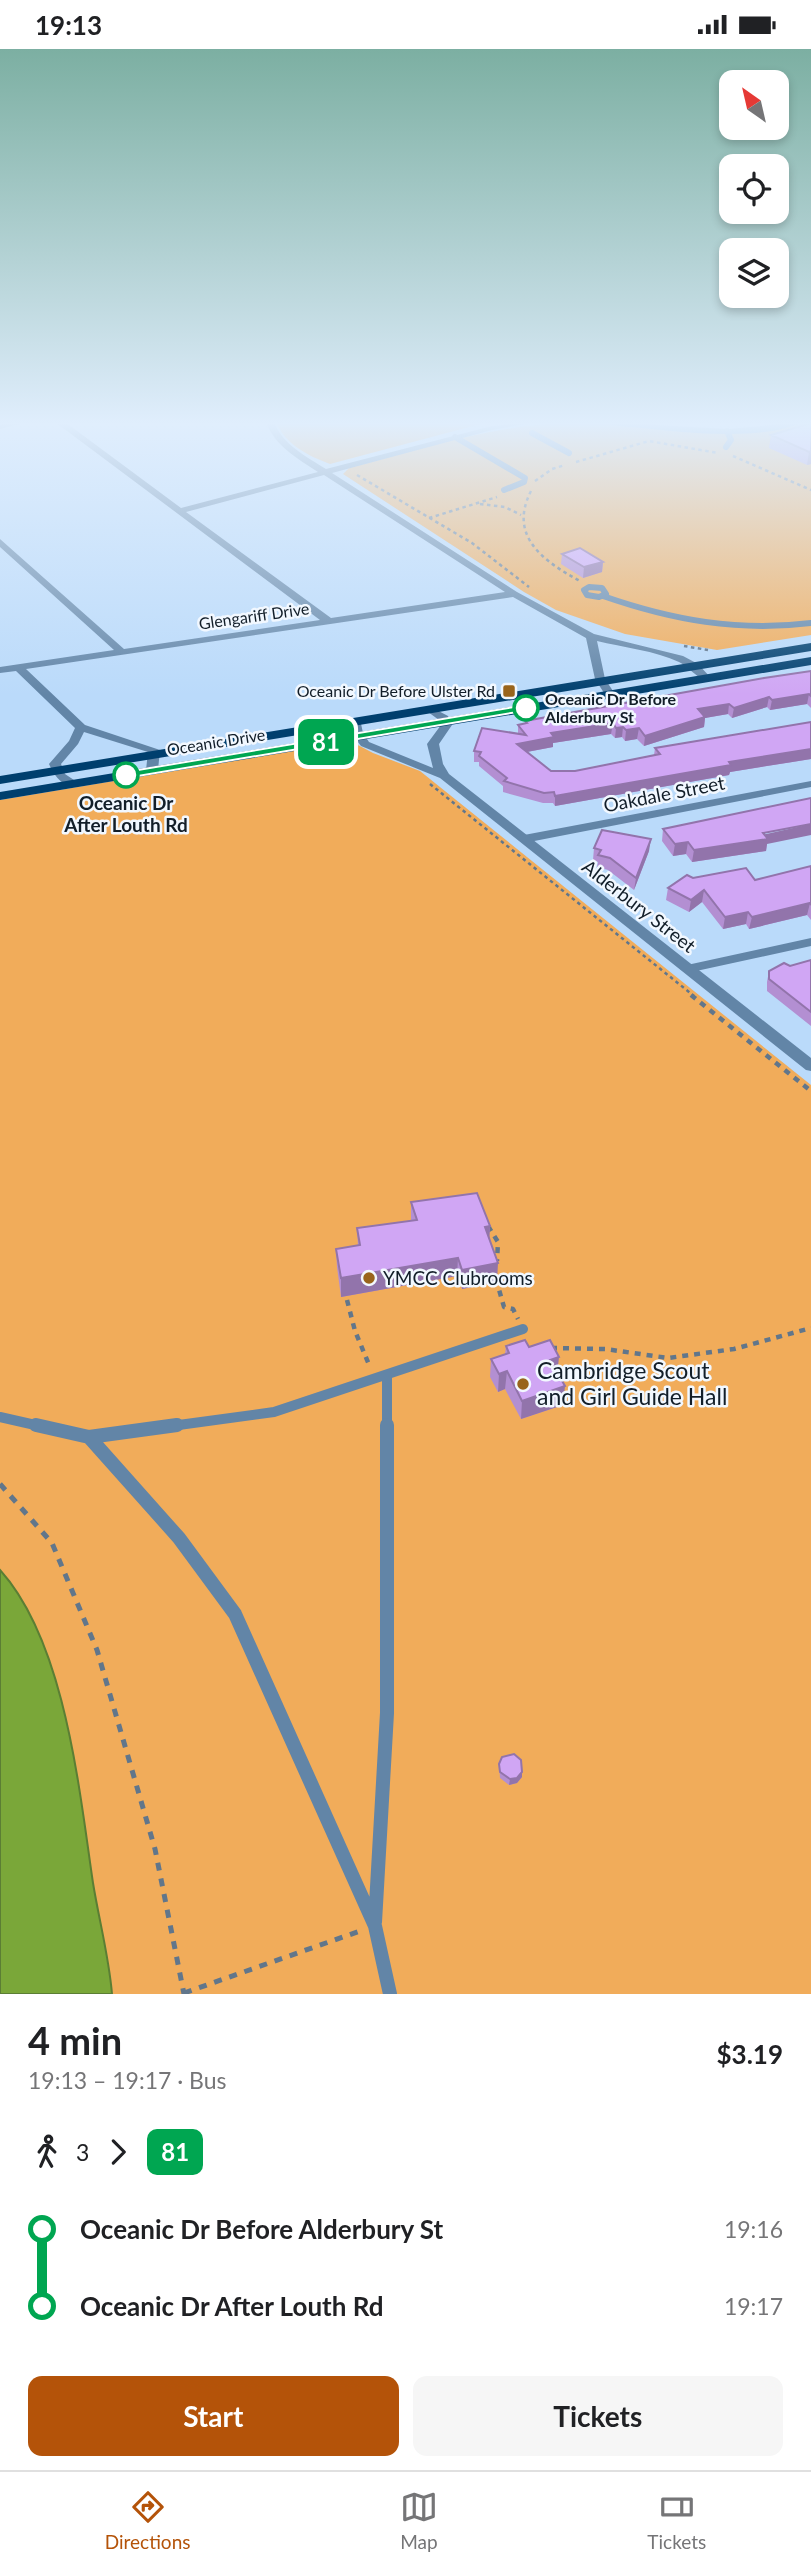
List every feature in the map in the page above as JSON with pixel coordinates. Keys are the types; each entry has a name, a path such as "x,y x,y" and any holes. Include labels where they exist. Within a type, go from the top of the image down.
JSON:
{"main road":[{"name":"Oceanic Drive","path":"0,796 152,771 358,729 429,709 811,647"},
{"name":"Oceanic Drive","path":"0,780 155,755 358,729 445,722 811,661"}],"street":[{"path":"181,513 328,621"},
{"path":"388,513 514,594 590,636 679,658 694,666 706,678"},
{"path":"0,542 121,651"},
{"name":"Glengariff Drive","path":"0,670 514,594"},
{"path":"590,636 597,651 599,681 610,694"},
{"path":"18,667 81,727 154,750 152,771"},
{"path":"429,709 445,722 447,727 433,744 432,750 443,776"},
{"path":"74,784 60,776 55,764 74,742 81,727"},
{"name":"Alderbury Street","path":"358,729 365,744 377,751 443,776 811,1066"},
{"name":"Oakdale Street","path":"524,839 811,784"},
{"path":"687,969 811,942"}],"lane":[{"path":"603,596 642,610 701,623 766,628 811,623"},
{"path":"0,1417 89,1437 274,1412 523,1329"},
{"path":"375,1926 387,1713 380,1377"},
{"path":"89,1437 179,1538 234,1614 375,1926 390,1994"}],"path":[{"path":"420,513 472,543 530,587"},
{"path":"429,518 446,513"},
{"path":"517,513 521,515 526,533 538,552 554,566 586,582"},
{"path":"675,644 716,651"},
{"path":"426,781 811,1091"},
{"path":"487,1224 498,1242 497,1263"},
{"path":"496,1274 496,1285 504,1307 513,1309 523,1329"},
{"path":"347,1300 355,1331 380,1377"},
{"path":"544,1347 605,1349 667,1358 734,1349 811,1328"},
{"path":"0,1484 52,1543 97,1650 155,1849 184,1993 375,1926"}],"shaded area":[{"path":"402,513 811,513 811,635 717,650 625,634 556,610"},
{"path":"347,742 420,771 811,1085 811,1994 0,1994 0,800"},
{"path":"0,1570 22,1600 40,1636 66,1718 112,1994 0,1994"}],"building":[{"path":"580,548 603,562 584,567 562,554"},
{"path":"811,671 811,696 809,694 772,700 769,697 734,708 729,704 698,709 705,717 645,736 639,728 626,730 623,727 616,728 613,723 551,733 554,737 517,744 551,771 575,771 660,754 655,748 811,722 811,749 555,796 554,792 544,793 504,781 507,778 479,756 481,752 474,751 482,728 526,735 518,725 527,723 525,721"},
{"path":"811,798 811,824 763,833 768,839 694,850 688,842 675,844 663,829"},
{"path":"602,830 651,839 636,878 610,858 598,855 601,850 594,848"},
{"path":"811,866 811,905 810,903 752,917 748,912 725,917 704,890 691,900 668,888 687,875 693,878 746,868 755,880"},
{"path":"811,960 811,1012 769,979 769,971 784,963 790,966"},
{"path":"477,1193 490,1226 485,1227 498,1263 462,1270 458,1258 341,1278 336,1249 360,1245 357,1228 417,1220 411,1202"},
{"path":"525,1340 529,1347 550,1340 559,1357 550,1360 565,1386 522,1401 507,1371 499,1374 491,1359 509,1353 506,1346"},
{"path":"514,1754 521,1760 522,1772 517,1778 510,1779 500,1772 499,1764 502,1757"}],"bus line":[{"name":"81","path":"126,775 526,708"}],"place":[{"name":"Oceanic Dr Before Ulster Rd","path":"509,691"},
{"name":"Oceanic Dr Before Alderbury St","path":"526,708"},
{"name":"Oceanic Dr After Louth Rd","path":"126,775"},
{"name":"YMCC Clubrooms","path":"369,1278"},
{"name":"Cambridge Scout and Girl Guide Hall","path":"523,1384"}]}
